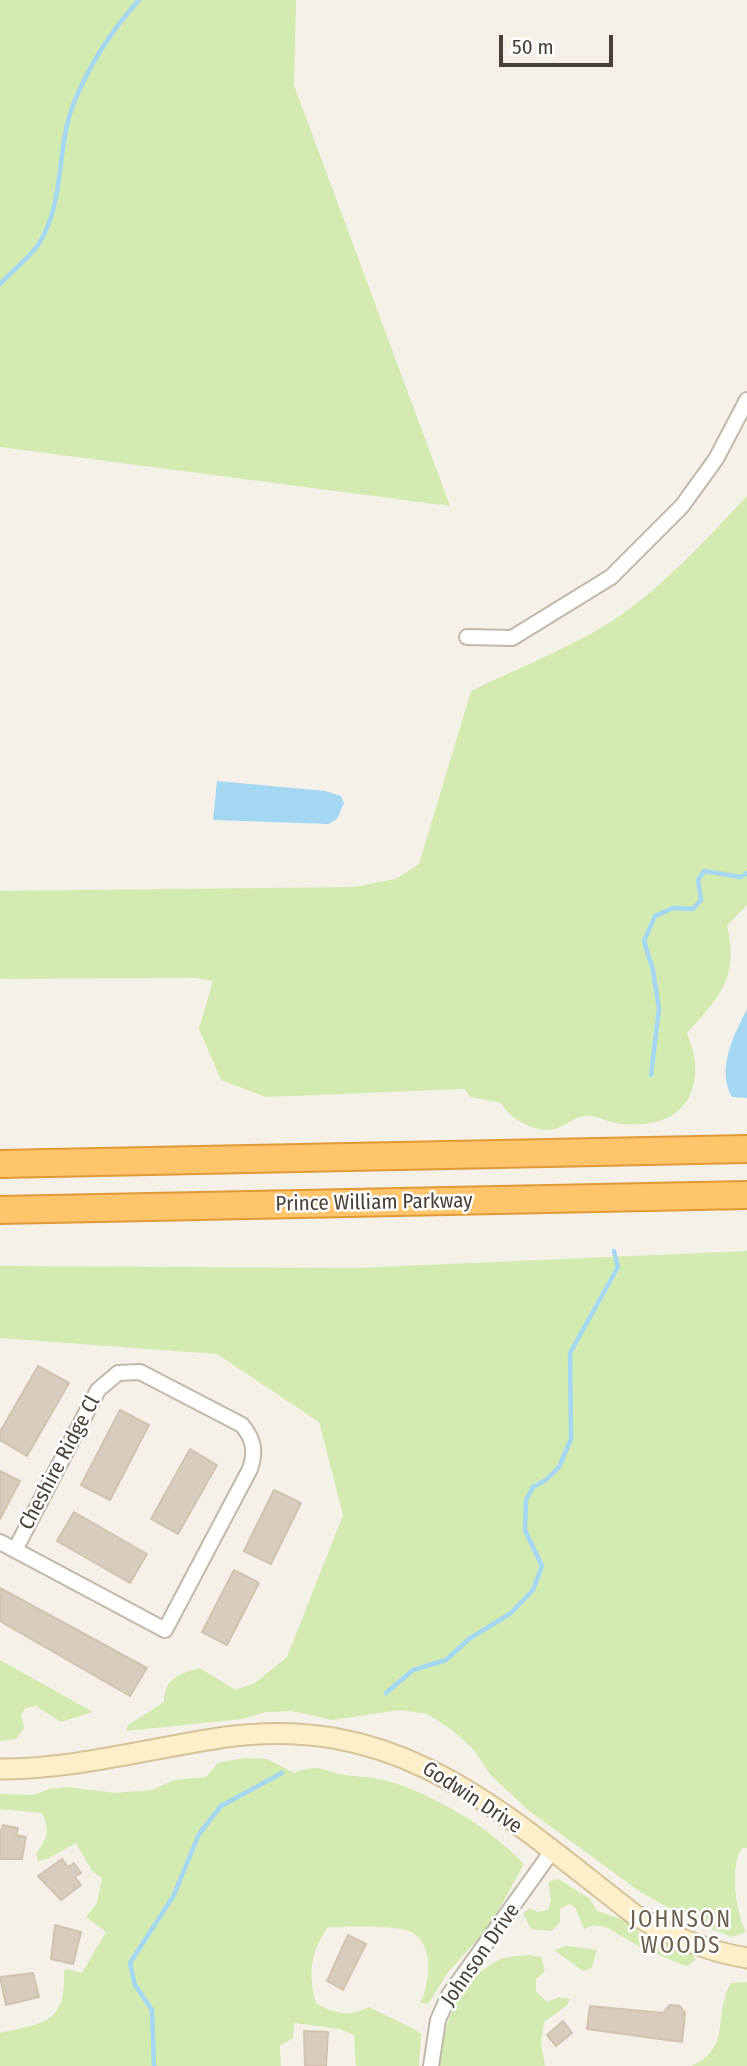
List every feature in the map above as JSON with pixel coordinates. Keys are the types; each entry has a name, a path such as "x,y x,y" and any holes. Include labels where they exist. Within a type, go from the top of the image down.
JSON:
{"highway":[{"path":"0,1164 747,1149"},
{"name":"Prince William Parkway","path":"0,1210 747,1195"}],"street":[{"path":"467,637 512,638 611,577 682,506 716,459 747,400"},
{"name":"Cheshire Ridge Cl","path":"128,1370 140,1372 242,1425 253,1445 250,1469 164,1630 15,1550 98,1390 118,1373 128,1370"},
{"path":"0,1542 15,1550"},
{"name":"Godwin Drive","path":"0,1769 85,1763 226,1737 281,1733 331,1736 379,1747 431,1768 478,1797 635,1915 661,1931 690,1943 747,1958"},
{"name":"Johnson Drive","path":"431,2066 438,2020 449,1995 552,1851"}],"green space":[{"path":"0,0 296,0 294,85 450,506 0,447"},
{"path":"747,496 747,905 727,926 731,959 724,985 709,1008 687,1033 695,1060 694,1081 690,1095 673,1115 661,1121 632,1125 585,1116 555,1129 543,1130 522,1123 501,1103 470,1097 465,1089 266,1097 221,1080 199,1029 213,981 196,978 0,979 0,891 353,887 396,879 419,864 471,691 569,645 622,614 660,584"},
{"path":"747,1251 747,1848 742,1848 738,1857 735,1878 739,1913 746,1932 732,1937 695,1923 639,1891 528,1810 491,1775 473,1749 452,1730 427,1714 400,1710 332,1720 292,1711 266,1712 242,1719 126,1731 128,1725 164,1702 170,1682 186,1672 200,1668 235,1690 255,1683 287,1657 343,1515 319,1422 217,1354 0,1338 0,1266 356,1268"},
{"path":"0,1660 93,1712 61,1722 36,1706 26,1708 21,1714 24,1728 16,1739 0,1741"},
{"path":"244,1758 267,1759 294,1773 320,1769 383,1780 406,1787 461,1814 495,1838 524,1864 489,1927 448,1972 428,2004 420,2003 428,1975 427,1955 424,1945 411,1932 383,1927 328,1927 317,1946 312,1964 316,2003 342,2013 369,2007 416,2030 421,2034 419,2066 356,2066 354,2035 340,2029 294,2023 293,2038 280,2046 281,2066 0,2066 0,2033 41,2023 50,2018 61,2001 64,1971 67,1969 82,1973 106,1932 86,1917 97,1903 102,1878 92,1871 76,1843 38,1861 36,1853 46,1834 42,1813 0,1809 0,1794 34,1795 49,1789 68,1787 116,1793 152,1790 174,1780 206,1777 218,1763"},
{"path":"558,1879 589,1898 597,1911 628,1921 651,1944 668,1942 693,1954 695,1960 688,1966 683,1965 640,1947 606,1927 593,1925 584,1929 575,1907 569,1904 560,1909 560,1922 552,1931 531,1929 523,1913 530,1908 537,1912 548,1910 551,1899 548,1882"},
{"path":"567,1946 597,1950 592,1968 583,1971 554,1950"},
{"path":"529,1955 541,1957 545,1971 536,1979 536,1991 547,2002 559,1997 570,1999 566,2006 544,2022 541,2042 545,2066 440,2066 449,2020 462,1992 483,1970 500,1959"},
{"path":"747,1982 747,2066 691,2066 704,2059 717,2041 723,2007 731,1983"}],"water":[{"path":"217,781 325,791 341,796 344,803 337,819 329,824 213,820"},
{"path":"747,1009 747,1098 732,1097 726,1064 732,1041"}],"building":[{"path":"38,1366 69,1383 27,1456 0,1440 0,1432"},
{"path":"120,1410 149,1425 110,1500 81,1485"},
{"path":"190,1449 217,1465 178,1534 151,1519"},
{"path":"0,1471 20,1481 0,1519"},
{"path":"274,1490 301,1503 271,1564 244,1551"},
{"path":"74,1512 147,1554 130,1583 57,1541"},
{"path":"234,1570 259,1583 227,1645 202,1632"},
{"path":"0,1588 147,1668 130,1696 0,1621"},
{"path":"3,1825 18,1828 16,1835 26,1837 22,1859 0,1859 0,1833"},
{"path":"62,1859 68,1867 74,1863 81,1873 75,1877 81,1885 61,1900 38,1876"},
{"path":"55,1925 81,1932 73,1964 51,1959"},
{"path":"348,1935 366,1944 343,1990 327,1981"},
{"path":"33,1973 39,1997 6,2005 0,1977"},
{"path":"670,2005 680,2006 685,2013 682,2042 587,2029 590,2006 663,2013"},
{"path":"563,2021 572,2033 556,2046 547,2035"},
{"path":"304,2031 328,2032 326,2066 305,2066"}],"waterway":[{"path":"0,284 34,250 47,229 73,105 102,50 139,0"},
{"path":"651,1075 659,1009 653,970 644,941 655,916 673,908 693,909 701,900 698,880 704,871 741,877 747,873"},
{"path":"386,1693 413,1670 446,1660 469,1639 511,1613 533,1590 542,1566 525,1530 526,1500 533,1487 546,1480 559,1467 571,1439 570,1353 618,1267 614,1251"},
{"path":"154,2066 152,2010 135,1985 130,1963 174,1895 199,1834 221,1806 282,1773"}],"district":[{"name":"JOHNSON WOODS","path":"681,1934"}]}
